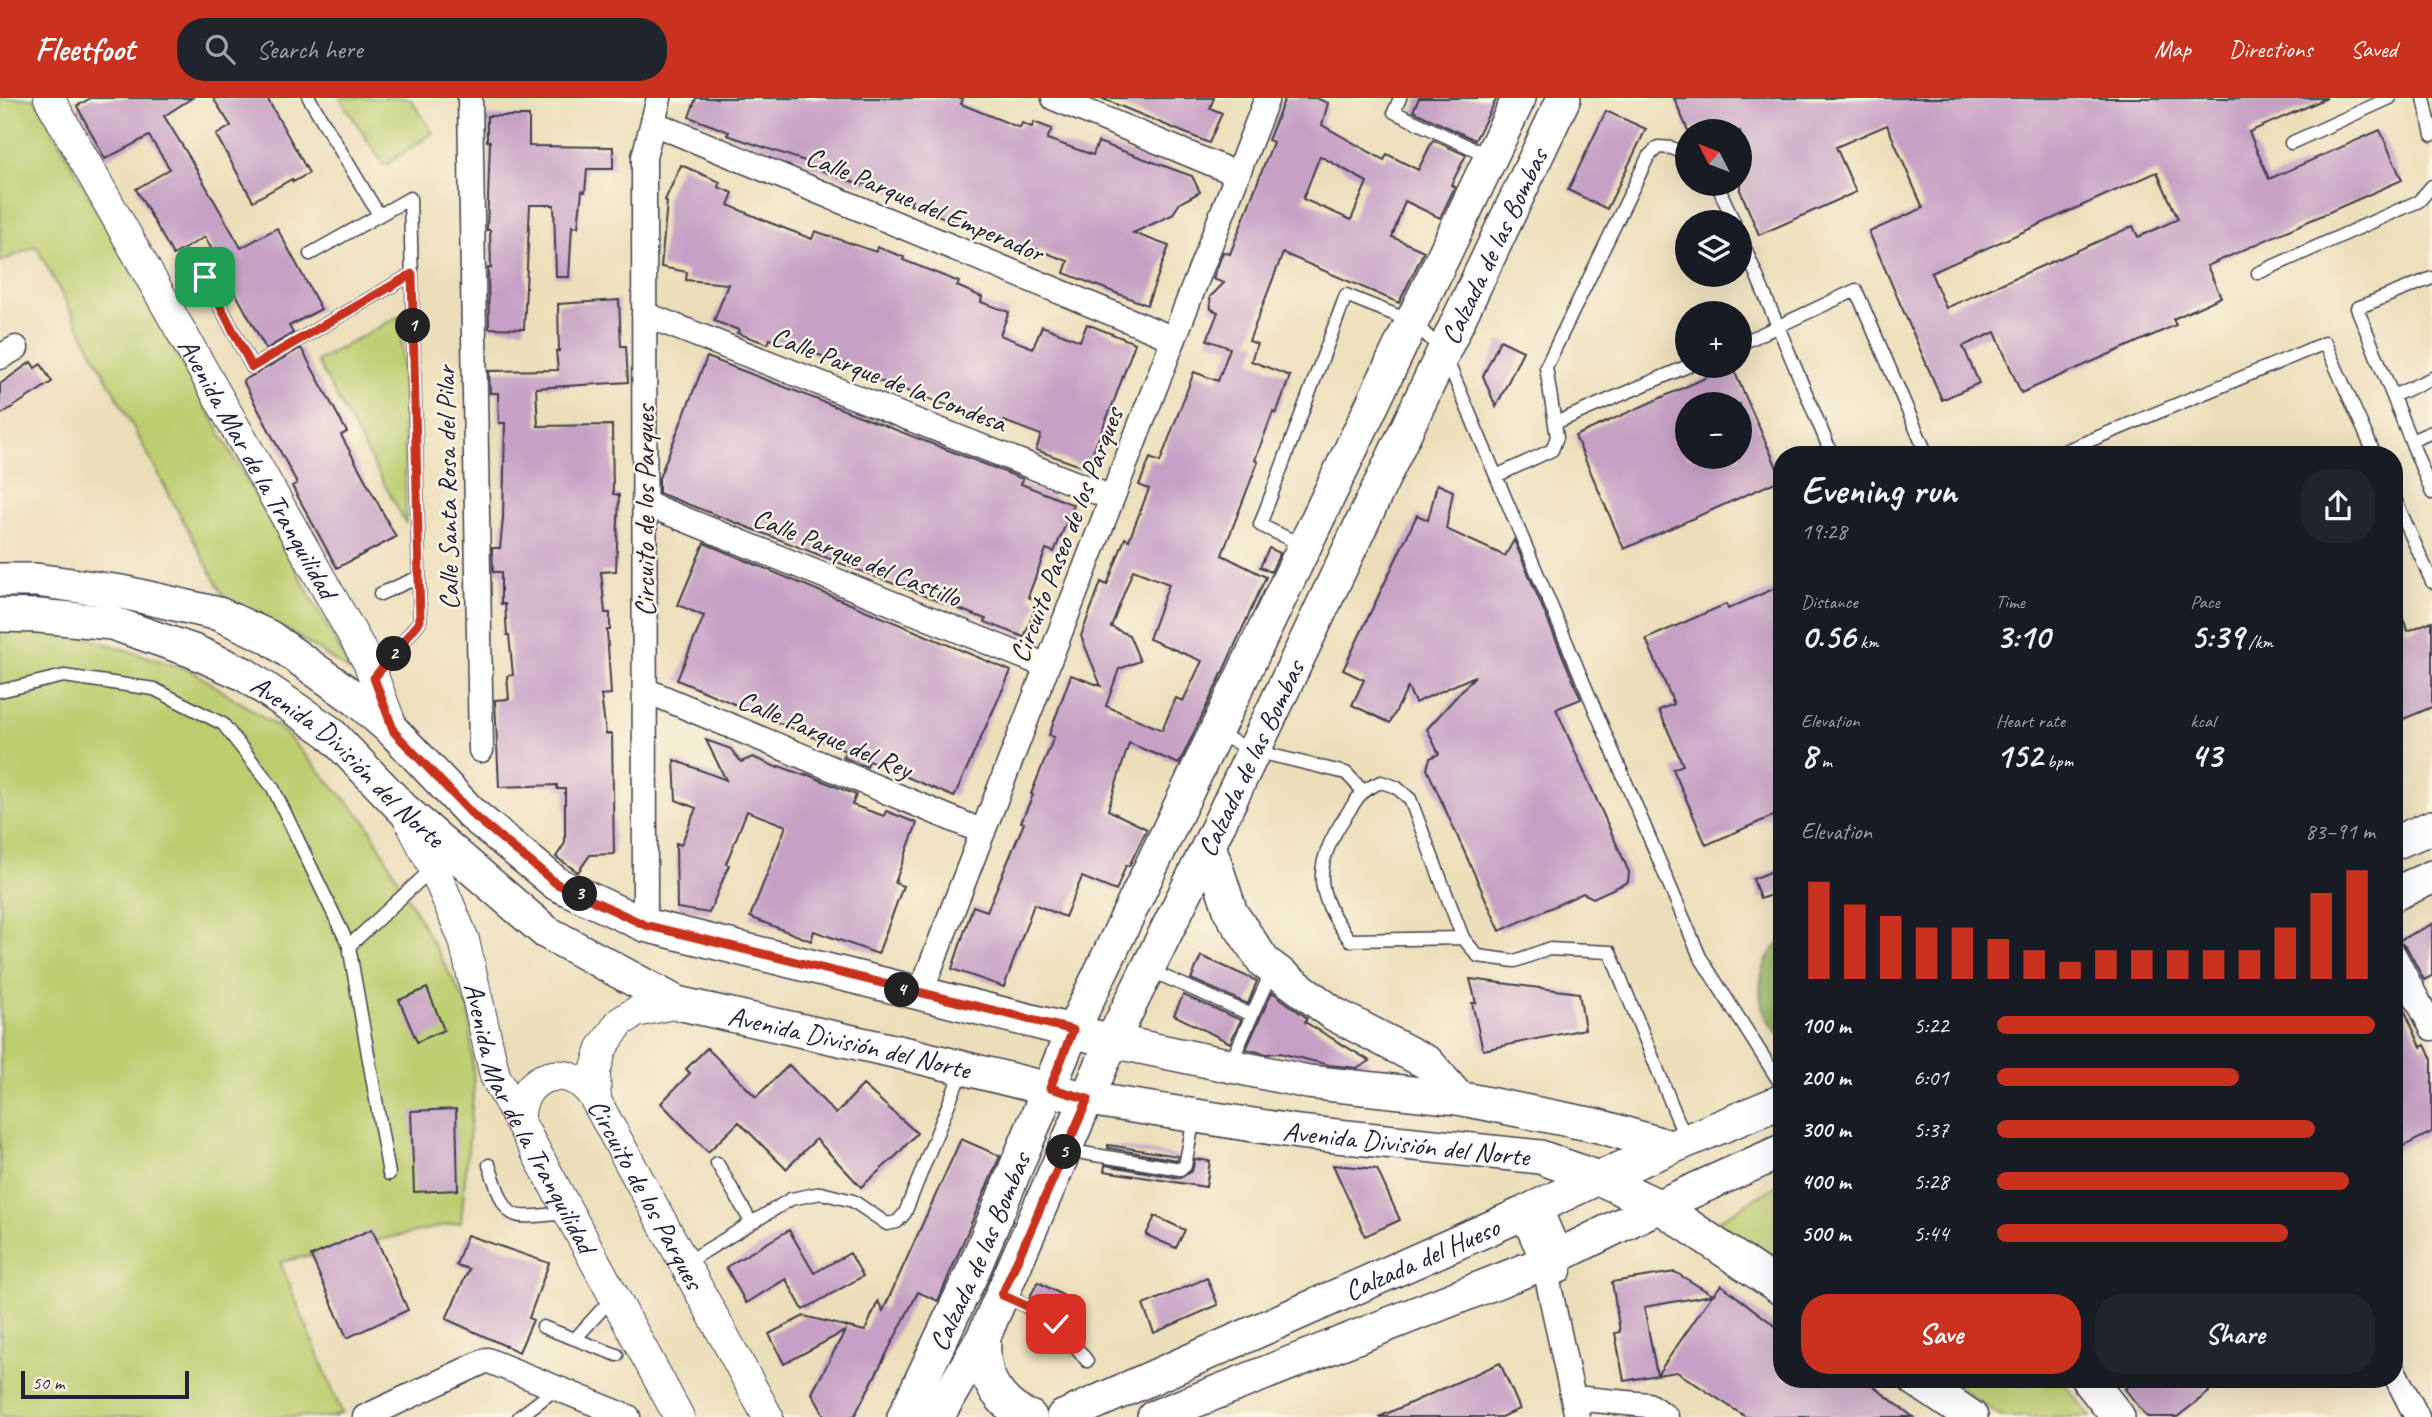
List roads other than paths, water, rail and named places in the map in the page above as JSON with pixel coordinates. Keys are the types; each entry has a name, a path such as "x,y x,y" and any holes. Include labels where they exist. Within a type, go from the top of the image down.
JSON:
{"main road":[{"name":"Calzada de las Bombas","path":"904,1417 973,1271 1073,1030 1519,98"},
{"name":"Calzada de las Bombas","path":"937,1417 984,1336 1112,1041 1209,845 1564,98"},
{"name":"Avenida División del Norte","path":"0,580 36,580 122,592 219,614 365,688 394,732 472,814 557,884 645,925 1112,1041 1308,1082 1458,1098 1599,1125 1678,1144"},
{"name":"Avenida División del Norte","path":"0,615 112,623 193,651 244,674 329,732 403,809 547,932 677,1003 963,1067 1088,1099 1298,1132 1541,1157 1598,1178 1659,1206 1773,1283"},
{"path":"2403,839 2432,827"},
{"path":"1209,845 1231,913 1264,962 1334,1014 1428,1063 1458,1098"},
{"path":"2403,890 2432,877"},
{"name":"Calzada del Hueso","path":"1063,1417 1598,1178 1773,1105"},
{"name":"Calzada del Hueso","path":"1154,1417 1552,1259 1659,1206 1773,1155"},
{"path":"984,1336 985,1367 998,1395 1021,1414 1030,1417"},
{"path":"1928,1388 1971,1417"},
{"path":"2095,1388 2118,1417"}],"street":[{"name":"Calle Santa Rosa del Pilar","path":"470,98 481,750"},
{"name":"Circuito de los Parques","path":"645,925 644,157 659,98"},
{"path":"1054,98 1237,174"},
{"name":"Circuito Paseo de los Parques","path":"920,994 1267,98"},
{"name":"Avenida Mar de la Tranquilidad","path":"55,100 368,662 365,688"},
{"name":"Calle Parque del Emperador","path":"653,123 1174,339"},
{"name":"Calle Parque de la Condesa","path":"644,314 1112,498"},
{"name":"Calle Parque del Castillo","path":"644,503 1047,666"},
{"name":"Calle Parque del Rey","path":"645,690 983,832"},
{"name":"Avenida Mar de la Tranquilidad","path":"403,809 433,868 464,940 495,1076 678,1417"},
{"path":"2403,972 2432,1028"},
{"name":"Circuito de los Parques","path":"677,1003 636,1012 620,1022 602,1048 595,1072 596,1101 768,1417"},
{"path":"520,1122 519,1111 527,1092 534,1084 553,1076 574,1078 583,1083 596,1101"},
{"path":"1531,1210 1552,1259 1557,1320 1575,1408 1648,1405 1666,1417"},
{"path":"365,1417 487,1360 628,1417"},
{"path":"2402,1388 2417,1417"}],"lane":[{"path":"310,98 379,215"},
{"path":"1400,98 1394,111 1491,157"},
{"path":"2291,143 2375,101 2390,98"},
{"path":"2424,98 2432,135"},
{"path":"1496,476 1552,450 1557,438 1556,423 1546,367 1648,157 1658,147 1675,149"},
{"path":"2258,274 2419,201 2432,186"},
{"path":"310,254 410,198 420,621 365,688"},
{"path":"1752,265 1828,446"},
{"path":"205,277 252,367 412,274"},
{"path":"2432,278 2357,308 2432,493"},
{"path":"1752,339 1856,290 1923,446"},
{"path":"1305,546 1259,526 1346,295 1413,321 1443,351 1700,957 1773,1072"},
{"path":"2076,446 2325,343 2371,446"},
{"path":"1556,423 1675,372"},
{"path":"2393,396 2432,378"},
{"path":"2411,441 2432,432"},
{"path":"2403,517 2432,582"},
{"path":"380,594 419,577"},
{"path":"0,691 64,676 141,687 154,689 223,724 273,789 349,946 389,1174"},
{"path":"1216,733 1254,751 1346,773 1362,790"},
{"path":"1462,939 1350,940 1333,919 1323,887 1322,867 1331,837 1362,790 1381,782 1396,787 1410,799 1462,939 1478,956 1514,961 1548,949 1610,952 1678,1144"},
{"path":"349,946 433,868"},
{"path":"1230,1066 1272,968"},
{"path":"1148,970 1252,1015"},
{"path":"684,1264 791,1199 821,1193 853,1201 887,1224 897,1222 905,1213 963,1067"},
{"path":"1065,1150 1182,1169 1185,1166 1195,1116"},
{"path":"717,1163 751,1222"},
{"path":"489,1165 503,1206 512,1214 523,1217 569,1213"},
{"path":"1002,1295 1029,1307 1056,1324 1087,1361"},
{"path":"575,1339 614,1296"},
{"path":"543,1327 617,1355"},
{"path":"519,1417 556,1388"}]}
